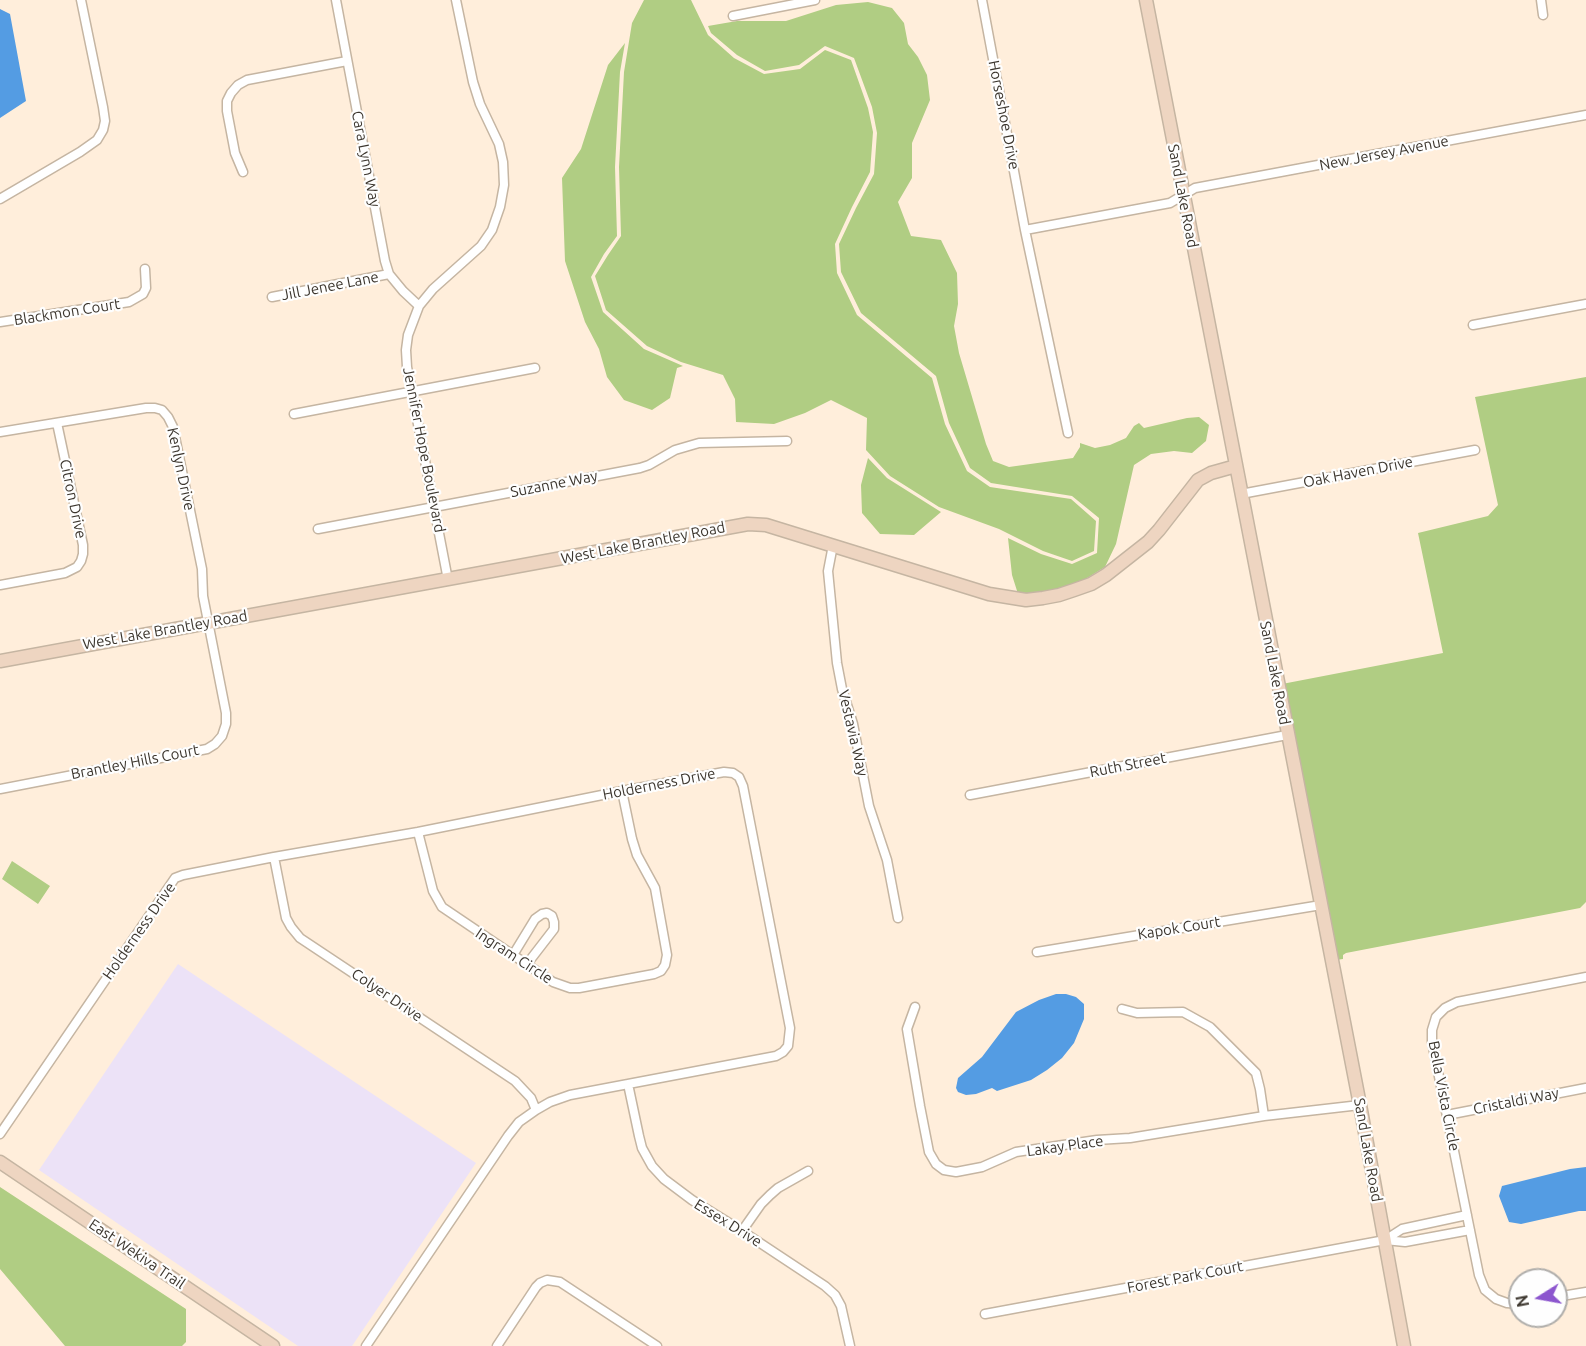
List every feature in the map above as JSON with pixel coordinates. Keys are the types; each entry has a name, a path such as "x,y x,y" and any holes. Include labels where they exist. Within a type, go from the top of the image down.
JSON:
{"street":[{"path":"0,199 80,152 98,140 104,130 103,107 81,0"},
{"name":"Cara Lynn Way","path":"336,0 385,261 389,274 419,306"},
{"name":"Jennifer Hope Boulevard","path":"448,580 411,391 406,350 408,335 419,306 433,289 481,246 492,230 500,207 504,185 499,144 472,82 456,0"},
{"path":"733,16 815,0"},
{"name":"Horseshoe Drive","path":"982,0 1025,230 1068,433"},
{"name":"Sand Lake Road","path":"1146,0 1360,1105 1404,1346"},
{"path":"1541,0 1544,15"},
{"path":"243,172 235,153 227,111 227,101 238,85 247,81 347,61"},
{"name":"New Jersey Avenue","path":"1183,195 1198,187 1586,115"},
{"path":"1025,230 1170,203 1183,195"},
{"name":"Blackmon Court","path":"0,322 129,302 143,294 146,288 145,269"},
{"name":"Jill Jenee Lane","path":"272,297 389,274"},
{"path":"1473,325 1586,304"},
{"path":"294,414 535,368"},
{"name":"Kenlyn Drive","path":"0,432 146,408 162,410 173,427 202,569 203,596 208,622"},
{"name":"Citron Drive","path":"0,585 65,573 77,567 81,561 83,545 57,423"},
{"name":"Suzanne Way","path":"318,529 640,468 675,450 699,443 787,441"},
{"name":"Oak Haven Drive","path":"1241,494 1475,450"},
{"name":"West Lake Brantley Road","path":"0,661 748,524 766,525 989,594 1026,600 1059,595 1091,584 1120,565 1148,542 1198,480 1211,473 1236,466"},
{"name":"Vestavia Way","path":"833,545 828,575 837,663 853,724 869,806 887,860 898,918"},
{"name":"Brantley Hills Court","path":"0,789 207,748 215,744 222,736 226,712 208,622"},
{"name":"Ruth Street","path":"970,795 1287,735"},
{"name":"Holderness Drive","path":"0,1134 175,878 274,857 733,772 744,786 789,1028 788,1046 776,1056 570,1095 550,1102 519,1122 366,1346"},
{"name":"Ingram Circle","path":"418,831 433,891 442,907 553,982 570,988 579,988 654,974 665,966 667,955 655,888 632,839 622,791"},
{"name":"Colyer Drive","path":"274,857 286,918 300,938 515,1081 531,1098 536,1110"},
{"name":"Kapok Court","path":"1037,952 1321,905"},
{"path":"513,955 535,919 542,914 552,916 555,922 554,929 527,964"},
{"name":"Bella Vista Circle","path":"1508,1303 1496,1299 1485,1290 1479,1275 1432,1042 1432,1030 1441,1012 1457,1002 1586,977"},
{"name":"Lakay Place","path":"915,1007 907,1029 920,1106 929,1152 936,1164 944,1170 956,1172 982,1167 1016,1152 1097,1140 1130,1138 1264,1116 1360,1105"},
{"path":"1122,1009 1137,1013 1183,1012 1210,1027 1256,1073 1264,1116"},
{"name":"Essex Drive","path":"628,1084 640,1142 652,1166 664,1179 692,1200 825,1286 835,1295 841,1306 850,1346"},
{"name":"Cristaldi Way","path":"1447,1115 1586,1088"},
{"name":"East Wekiva Trail","path":"0,1162 265,1344"},
{"path":"742,1231 770,1195 808,1171"},
{"path":"1385,1240 1402,1229 1467,1215"},
{"path":"1432,1222 1435,1236"},
{"path":"1385,1240 1405,1242 1470,1230"},
{"name":"Forest Park Court","path":"985,1314 1385,1240"},
{"path":"497,1346 536,1287 540,1282 547,1280 560,1282 657,1346"},
{"path":"1568,1295 1586,1292"}],"shaded area":[{"path":"178,964 476,1163 352,1346 298,1346 39,1170"}],"green space":[{"path":"644,0 691,0 708,35 734,58 764,74 800,69 825,50 851,60 868,108 873,132 870,172 835,244 837,273 857,315 932,378 945,424 967,471 990,487 1071,499 1096,521 1094,551 1072,561 1043,551 999,529 939,507 890,476 866,450 867,418 831,400 805,413 774,424 736,422 735,399 723,375 681,362 647,346 606,310 595,276 621,236 619,167 624,72 632,23"},
{"path":"868,2 892,8 904,23 908,44 927,75 930,100 912,143 912,178 898,202 911,236 941,240 957,273 958,304 954,326 959,353 993,461 1009,467 1073,458 1080,443 1095,448 1110,445 1126,438 1134,426 1139,423 1144,428 1199,417 1209,425 1206,441 1192,453 1174,451 1151,454 1134,465 1116,544 1105,567 1079,583 1058,591 1029,595 1018,594 1012,575 1008,538 1041,554 1072,564 1097,553 1099,518 1072,496 991,483 970,468 949,423 936,376 861,313 841,272 839,244 874,174 877,133 872,107 854,58 825,46 799,65 765,71 737,55 711,33 708,26 737,21 786,21 836,5"},
{"path":"625,43 620,72 615,167 617,236 591,277 603,312 644,349 683,366 677,368 670,398 652,410 624,400 607,377 599,349 585,322 565,261 562,178 581,149 608,65"},
{"path":"1586,377 1586,902 1580,908 1346,953 1343,959 1336,960 1282,684 1443,653 1418,533 1488,516 1498,505 1475,397"},
{"path":"868,458 887,478 941,512 914,535 880,534 862,513 861,485"},
{"path":"12,861 50,886 38,904 2,879"},
{"path":"0,1187 186,1309 186,1342 182,1346 65,1346 0,1269"}],"water":[{"path":"0,9 10,14 26,101 0,118"},
{"path":"1056,994 1076,997 1084,1004 1084,1019 1074,1043 1062,1058 1031,1080 997,1091 992,1088 966,1095 958,1092 956,1088 958,1078 982,1057 1016,1012"},
{"path":"1586,1167 1586,1211 1521,1224 1509,1222 1499,1196 1502,1186"}]}
